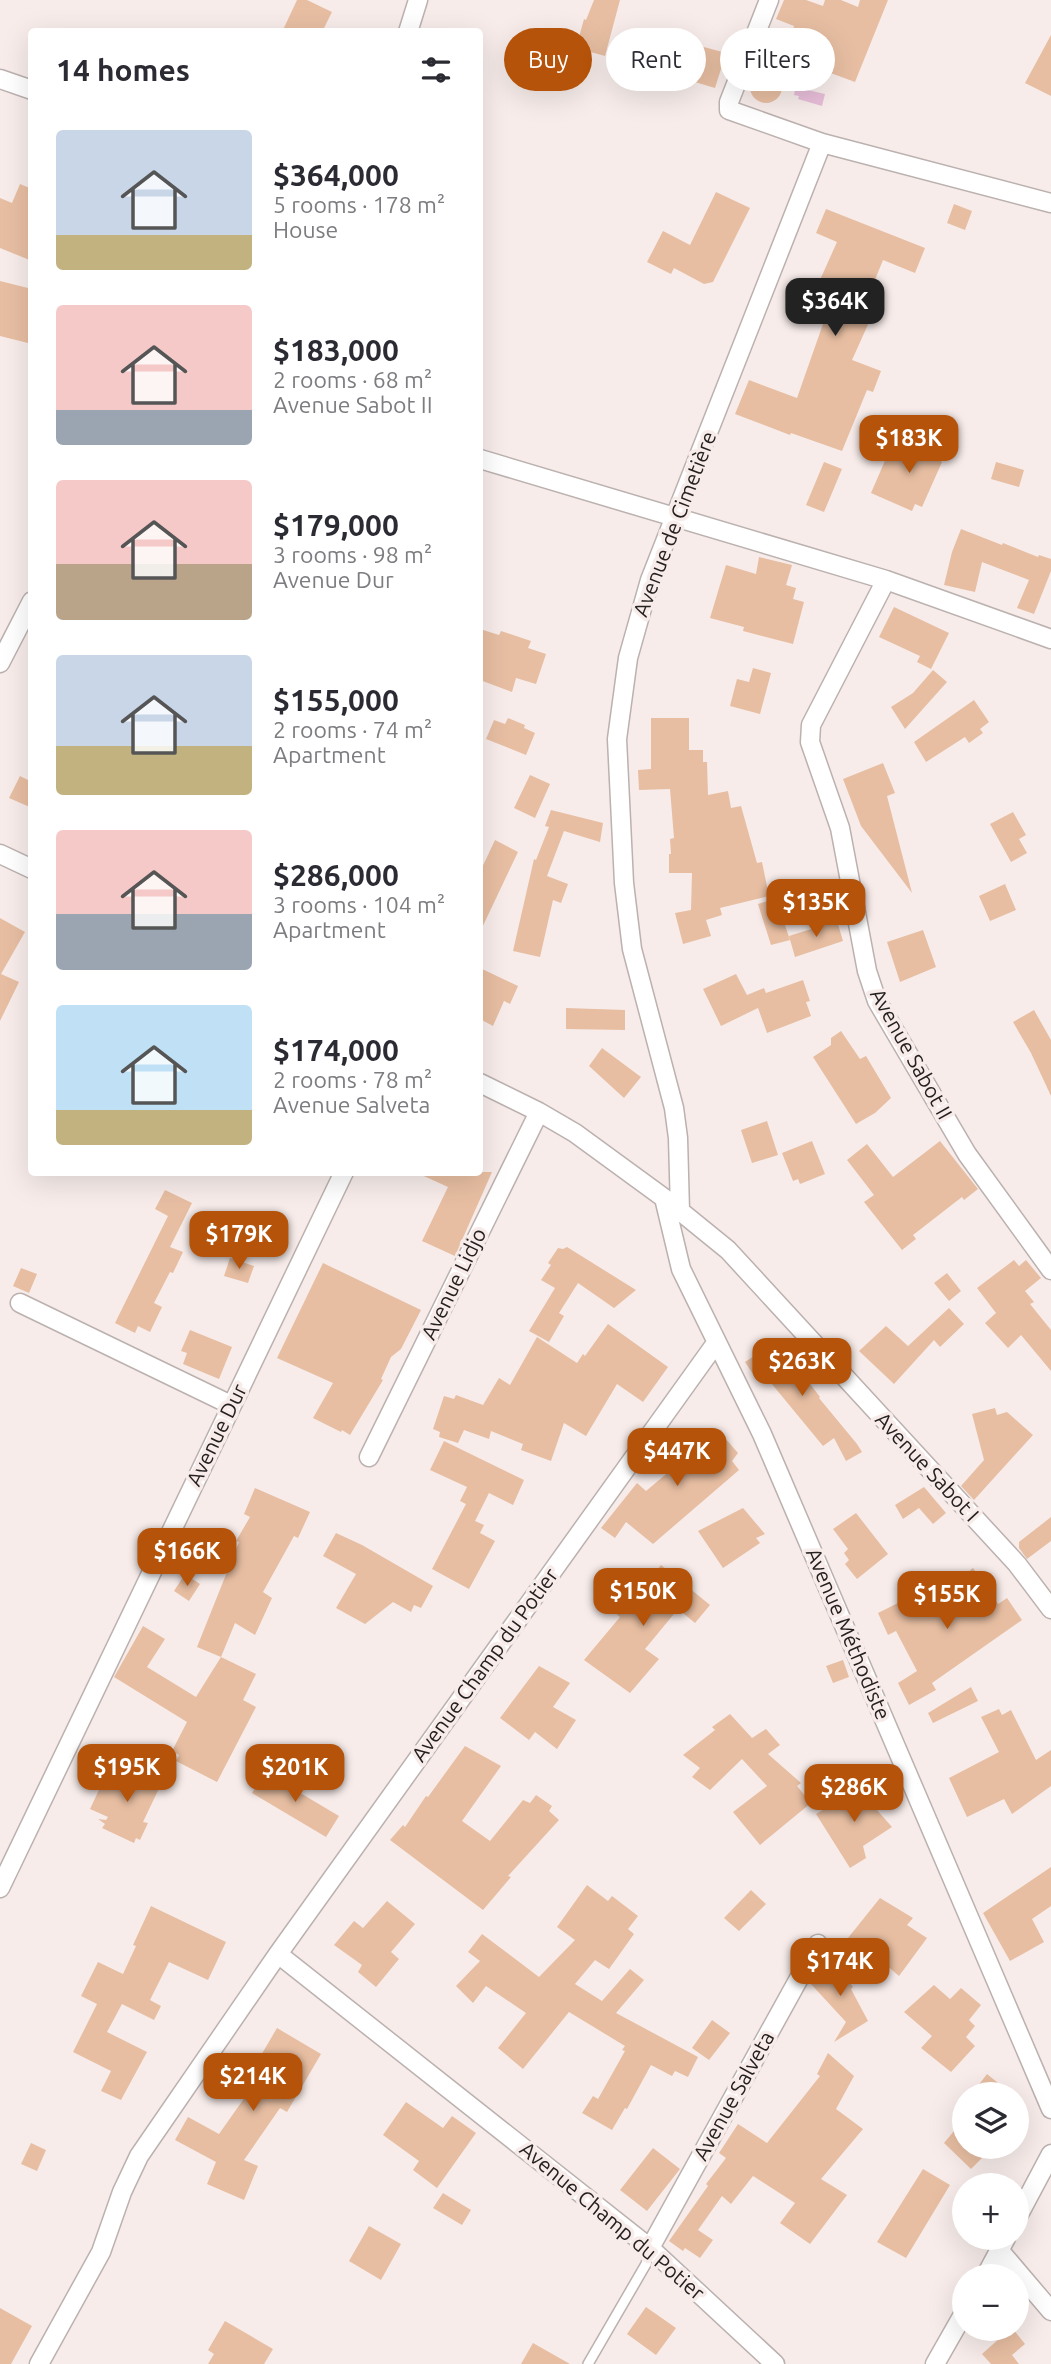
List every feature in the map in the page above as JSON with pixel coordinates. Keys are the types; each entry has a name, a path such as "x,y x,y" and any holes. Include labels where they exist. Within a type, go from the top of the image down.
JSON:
{"street":[{"path":"409,28 418,0"},
{"path":"769,0 729,102 729,110 822,143 1051,203"},
{"path":"0,79 28,89"},
{"name":"Avenue de Cimetière","path":"680,1211 678,1138 674,1108 632,949 627,914 617,739 628,658 650,580 822,143"},
{"path":"483,460 886,580 1051,639"},
{"name":"Avenue Sabot II","path":"886,580 811,725 810,742 839,828 864,958 877,1001 967,1154 1051,1270"},
{"path":"0,663 28,609"},
{"path":"0,854 28,867"},
{"name":"Avenue Sabot I","path":"483,1084 575,1133 664,1198 728,1250 1017,1564 1051,1609"},
{"name":"Avenue Lidjo","path":"369,1457 539,1112"},
{"name":"Avenue Dur","path":"0,1888 342,1176"},
{"name":"Avenue Méthodiste","path":"664,1198 681,1269 762,1434 1051,2109"},
{"path":"20,1303 231,1405"},
{"name":"Avenue Champ du Potier","path":"39,2364 101,2252 122,2192 139,2156 278,1954 716,1343"},
{"name":"Avenue Salveta","path":"650,2248 818,1944"},
{"name":"Avenue Champ du Potier","path":"278,1954 650,2248 775,2364"},
{"path":"1029,2195 1051,2154"},
{"path":"1007,2250 1051,2311"},
{"path":"935,2364 952,2334"}],"lane":[{"path":"588,2364 646,2264 650,2248"}],"shaded area":[{"path":"795,91 825,94 822,106 798,99 799,96 794,95"}],"building":[{"path":"297,0 307,0 332,12 324,28 284,28"},
{"path":"594,0 620,0 612,28 606,28 605,56 592,52 592,28 582,28 584,19 586,20"},
{"path":"784,0 806,0 823,6 825,0 841,0 858,7 860,0 888,0 855,82 835,75 835,28 793,28 776,19"},
{"path":"1051,35 1051,96 1025,83"},
{"path":"706,48 720,51 720,72 715,88 706,85"},
{"path":"781,91 772,102 766,103 760,102 751,93"},
{"path":"20,184 28,187 28,259 0,248 0,198 12,203"},
{"path":"716,192 750,208 713,282 704,284 674,268 671,274 647,262 663,231 690,245"},
{"path":"954,204 972,211 965,230 947,223"},
{"path":"826,209 925,248 915,273 883,260 866,302 875,309 852,360 881,371 873,392 867,390 842,451 735,414 749,380 797,398 823,324 813,319 823,296 815,291 837,242 816,233"},
{"path":"0,281 28,288 28,343 0,336"},
{"path":"914,436 939,447 935,458 942,462 922,507 915,504 912,511 871,493 887,456 898,461 904,447 909,448"},
{"path":"824,462 842,469 824,512 806,505"},
{"path":"996,462 1024,470 1019,487 991,479"},
{"path":"961,529 1038,557 1039,555 1051,559 1051,571 1034,614 1017,608 1029,580 982,562 975,592 944,585"},
{"path":"759,557 792,565 786,585 796,588 793,599 804,602 793,644 743,631 744,627 710,618 726,565 756,574"},
{"path":"894,607 949,633 931,669 917,662 920,656 879,637"},
{"path":"483,630 499,635 501,631 531,641 528,648 546,654 536,684 516,678 512,692 483,681"},
{"path":"753,668 771,673 760,714 730,706 737,679 749,682"},
{"path":"933,670 947,682 905,729 891,707 913,693"},
{"path":"974,700 989,722 980,729 983,733 969,743 965,737 926,762 914,742"},
{"path":"508,718 525,725 524,728 535,733 526,755 486,739 494,720 505,724"},
{"path":"651,718 689,718 689,750 703,750 703,762 707,762 708,795 728,791 731,808 741,806 757,863 762,862 769,896 720,908 722,915 706,920 711,936 683,944 675,913 691,910 692,873 669,873 670,839 674,838 670,789 639,790 638,770 651,769"},
{"path":"883,763 895,793 887,796 912,893 861,826 843,779"},
{"path":"530,775 550,784 535,818 514,808"},
{"path":"20,776 28,780 28,806 9,798"},
{"path":"551,810 603,823 600,842 564,831 547,876 568,884 561,903 553,900 540,957 513,951 534,859 536,860 549,827 545,826"},
{"path":"1013,812 1026,835 1019,839 1027,853 1011,862 990,824"},
{"path":"495,840 518,852 483,926 483,866"},
{"path":"1005,884 1016,910 990,921 979,896"},
{"path":"776,898 790,940 771,945 758,904"},
{"path":"0,918 25,932 1,974 19,982 0,1021"},
{"path":"837,921 843,941 795,957 789,936"},
{"path":"923,930 936,967 900,982 887,942"},
{"path":"483,969 518,986 510,1004 504,1001 493,1026 483,1021"},
{"path":"736,974 747,995 764,988 766,993 803,980 810,1001 806,1002 811,1016 767,1033 758,1008 721,1026 703,989"},
{"path":"566,1008 625,1010 625,1030 566,1029"},
{"path":"1034,1010 1051,1040 1051,1096 1013,1022"},
{"path":"841,1031 860,1059 866,1056 891,1098 875,1113 856,1124 813,1057 831,1045 831,1038"},
{"path":"602,1048 641,1077 624,1098 589,1066"},
{"path":"767,1121 778,1155 752,1163 741,1130"},
{"path":"812,1141 825,1174 800,1184 798,1179 793,1181 782,1153"},
{"path":"940,1141 978,1189 964,1200 962,1197 913,1235 916,1239 902,1250 864,1202 874,1195 847,1160 867,1144 893,1177"},
{"path":"483,1172 492,1172 455,1256 422,1241 448,1187 424,1176 483,1176"},
{"path":"165,1190 192,1203 170,1247 183,1252 154,1303 162,1307 150,1332 138,1326 135,1333 115,1323 168,1216 155,1209"},
{"path":"567,1247 636,1290 614,1308 578,1283 559,1313 564,1316 549,1342 529,1331 555,1288 541,1280 551,1265 548,1263 558,1248"},
{"path":"230,1258 254,1266 248,1283 224,1276"},
{"path":"1014,1260 1019,1266 1026,1260 1041,1278 1025,1291 1034,1302 1030,1304 1051,1330 1051,1371 1021,1335 1008,1348 985,1323 996,1313 977,1288"},
{"path":"323,1263 421,1310 401,1349 391,1357 381,1379 383,1380 350,1435 313,1418 333,1383 277,1358"},
{"path":"21,1268 37,1274 29,1293 13,1286"},
{"path":"947,1273 961,1291 949,1301 934,1283"},
{"path":"949,1308 964,1324 940,1347 934,1340 894,1384 859,1351 886,1326 908,1346"},
{"path":"608,1324 668,1367 643,1402 617,1384 586,1436 564,1423 551,1461 521,1450 523,1444 491,1431 489,1439 464,1430 458,1443 439,1437 440,1432 433,1429 444,1396 454,1399 456,1395 483,1405 499,1378 510,1385 537,1337 577,1363"},
{"path":"190,1330 232,1347 219,1379 183,1364 187,1353 181,1351"},
{"path":"777,1341 862,1452 846,1461 834,1438 823,1446 762,1372 755,1377 745,1362"},
{"path":"995,1408 997,1415 1007,1412 1033,1435 974,1500 961,1486 984,1460 972,1414"},
{"path":"703,1430 709,1436 718,1430 738,1453 732,1461 739,1470 653,1544 626,1522 615,1538 601,1528 637,1483 646,1491 683,1460 677,1449"},
{"path":"444,1441 524,1480 513,1505 489,1493 475,1521 484,1525 480,1533 495,1541 469,1589 432,1569 466,1504 460,1501 467,1487 430,1470"},
{"path":"924,1487 946,1513 933,1524 919,1508 903,1519 895,1505"},
{"path":"255,1488 310,1512 298,1538 294,1536 263,1592 272,1598 255,1635 235,1623 221,1657 197,1647 239,1542 236,1541 250,1517 244,1514"},
{"path":"743,1508 765,1534 756,1538 760,1543 723,1568 698,1531"},
{"path":"856,1513 888,1554 857,1579 845,1564 849,1560 844,1553 848,1549 833,1529"},
{"path":"1051,1517 1051,1541 1027,1559 1019,1548 1019,1542"},
{"path":"336,1533 433,1586 421,1608 414,1605 411,1612 393,1602 365,1624 336,1608 356,1574 323,1556"},
{"path":"661,1565 710,1605 695,1623 678,1609 645,1649 659,1659 630,1693 584,1660 620,1617 614,1612 634,1587 640,1591"},
{"path":"973,1568 998,1604 1007,1598 1022,1620 932,1683 936,1690 909,1705 898,1683 917,1671 896,1631 888,1635 878,1613 912,1596 921,1613"},
{"path":"185,1574 200,1584 189,1601 174,1591"},
{"path":"143,1626 165,1639 147,1667 196,1697 221,1657 256,1674 243,1700 256,1707 217,1782 176,1761 179,1755 172,1751 187,1722 114,1677"},
{"path":"843,1660 849,1677 833,1683 826,1666"},
{"path":"539,1666 570,1683 553,1707 576,1720 557,1749 535,1732 529,1740 500,1718"},
{"path":"971,1687 978,1701 933,1723 928,1713"},
{"path":"999,1709 1002,1715 1011,1710 1036,1760 1051,1750 1051,1786 1012,1814 1004,1799 967,1817 949,1778 999,1752 981,1717"},
{"path":"730,1714 752,1738 766,1729 780,1745 768,1754 801,1783 797,1786 811,1803 760,1845 733,1812 767,1786 742,1759 710,1790 692,1777 700,1768 683,1755 715,1730 712,1727"},
{"path":"465,1746 501,1766 462,1821 490,1841 523,1800 530,1803 536,1795 552,1806 549,1811 559,1820 508,1876 511,1877 483,1910 390,1840 403,1825 405,1827"},
{"path":"135,1767 163,1780 143,1822 148,1823 140,1840 136,1838 134,1843 102,1828 105,1824 98,1819 106,1820 108,1817 90,1809 105,1777 125,1787"},
{"path":"265,1772 339,1816 326,1837 252,1793"},
{"path":"860,1787 868,1796 872,1793 883,1805 877,1810 892,1827 863,1846 866,1858 850,1868 816,1814"},
{"path":"1051,1867 1051,1906 1032,1919 1044,1942 1010,1961 983,1913"},
{"path":"587,1885 608,1901 612,1896 638,1916 628,1929 634,1934 609,1969 595,1960 575,1984 602,2001 630,1969 644,1980 616,2013 698,2057 688,2077 675,2071 672,2076 651,2065 612,2130 582,2113 593,2096 598,2099 625,2051 622,2050 625,2046 569,2012 523,2069 498,2048 526,2013 486,1986 473,2003 456,1986 480,1961 468,1952 482,1934 539,1977 575,1940 557,1927"},
{"path":"751,1890 766,1904 739,1931 724,1918"},
{"path":"880,1898 913,1918 907,1925 927,1938 899,1976 878,1958 873,1964 844,1943"},
{"path":"387,1901 415,1924 391,1952 399,1959 376,1987 358,1972 362,1965 334,1945 354,1921 363,1928"},
{"path":"151,1906 226,1942 208,1980 169,1962 150,2000 161,2006 154,2020 122,2004 107,2032 147,2052 121,2100 101,2091 111,2071 73,2052 97,2004 81,1996 98,1962 123,1974"},
{"path":"834,1962 853,1987 851,1989 868,2021 834,2042 846,2022 810,1983"},
{"path":"934,1985 950,1999 961,1988 981,2005 969,2020 975,2026 966,2037 975,2046 951,2072 921,2048 932,2036 904,2012"},
{"path":"712,2020 730,2033 709,2060 692,2048"},
{"path":"277,2028 321,2054 287,2112 280,2108 244,2160 258,2166 244,2200 207,2184 216,2162 175,2140 188,2117 219,2134 250,2090 243,2086"},
{"path":"828,2053 854,2076 836,2109 863,2129 821,2179 847,2195 810,2244 780,2223 795,2203 753,2176 731,2204 722,2196 698,2230 713,2240 700,2258 669,2241 726,2158 719,2153 738,2124 767,2143 820,2076 817,2074"},
{"path":"987,2074 997,2082 981,2082"},
{"path":"406,2102 443,2128 452,2116 476,2133 437,2188 413,2170 419,2161 383,2135"},
{"path":"952,2133 952,2151 944,2143"},
{"path":"31,2143 46,2150 37,2171 21,2164"},
{"path":"653,2148 680,2169 647,2211 620,2190"},
{"path":"961,2159 981,2159 971,2169"},
{"path":"923,2169 950,2185 906,2258 877,2242"},
{"path":"443,2193 471,2210 462,2225 433,2208"},
{"path":"369,2226 401,2244 381,2280 349,2261"},
{"path":"646,2307 676,2328 656,2355 627,2334"},
{"path":"0,2308 32,2326 11,2364 0,2364"},
{"path":"225,2321 273,2349 264,2364 208,2364 214,2354 208,2350"},
{"path":"997,2341 1023,2341 1025,2344 1012,2355 1019,2364 991,2364 982,2354"},
{"path":"533,2343 570,2364 521,2364"}]}
